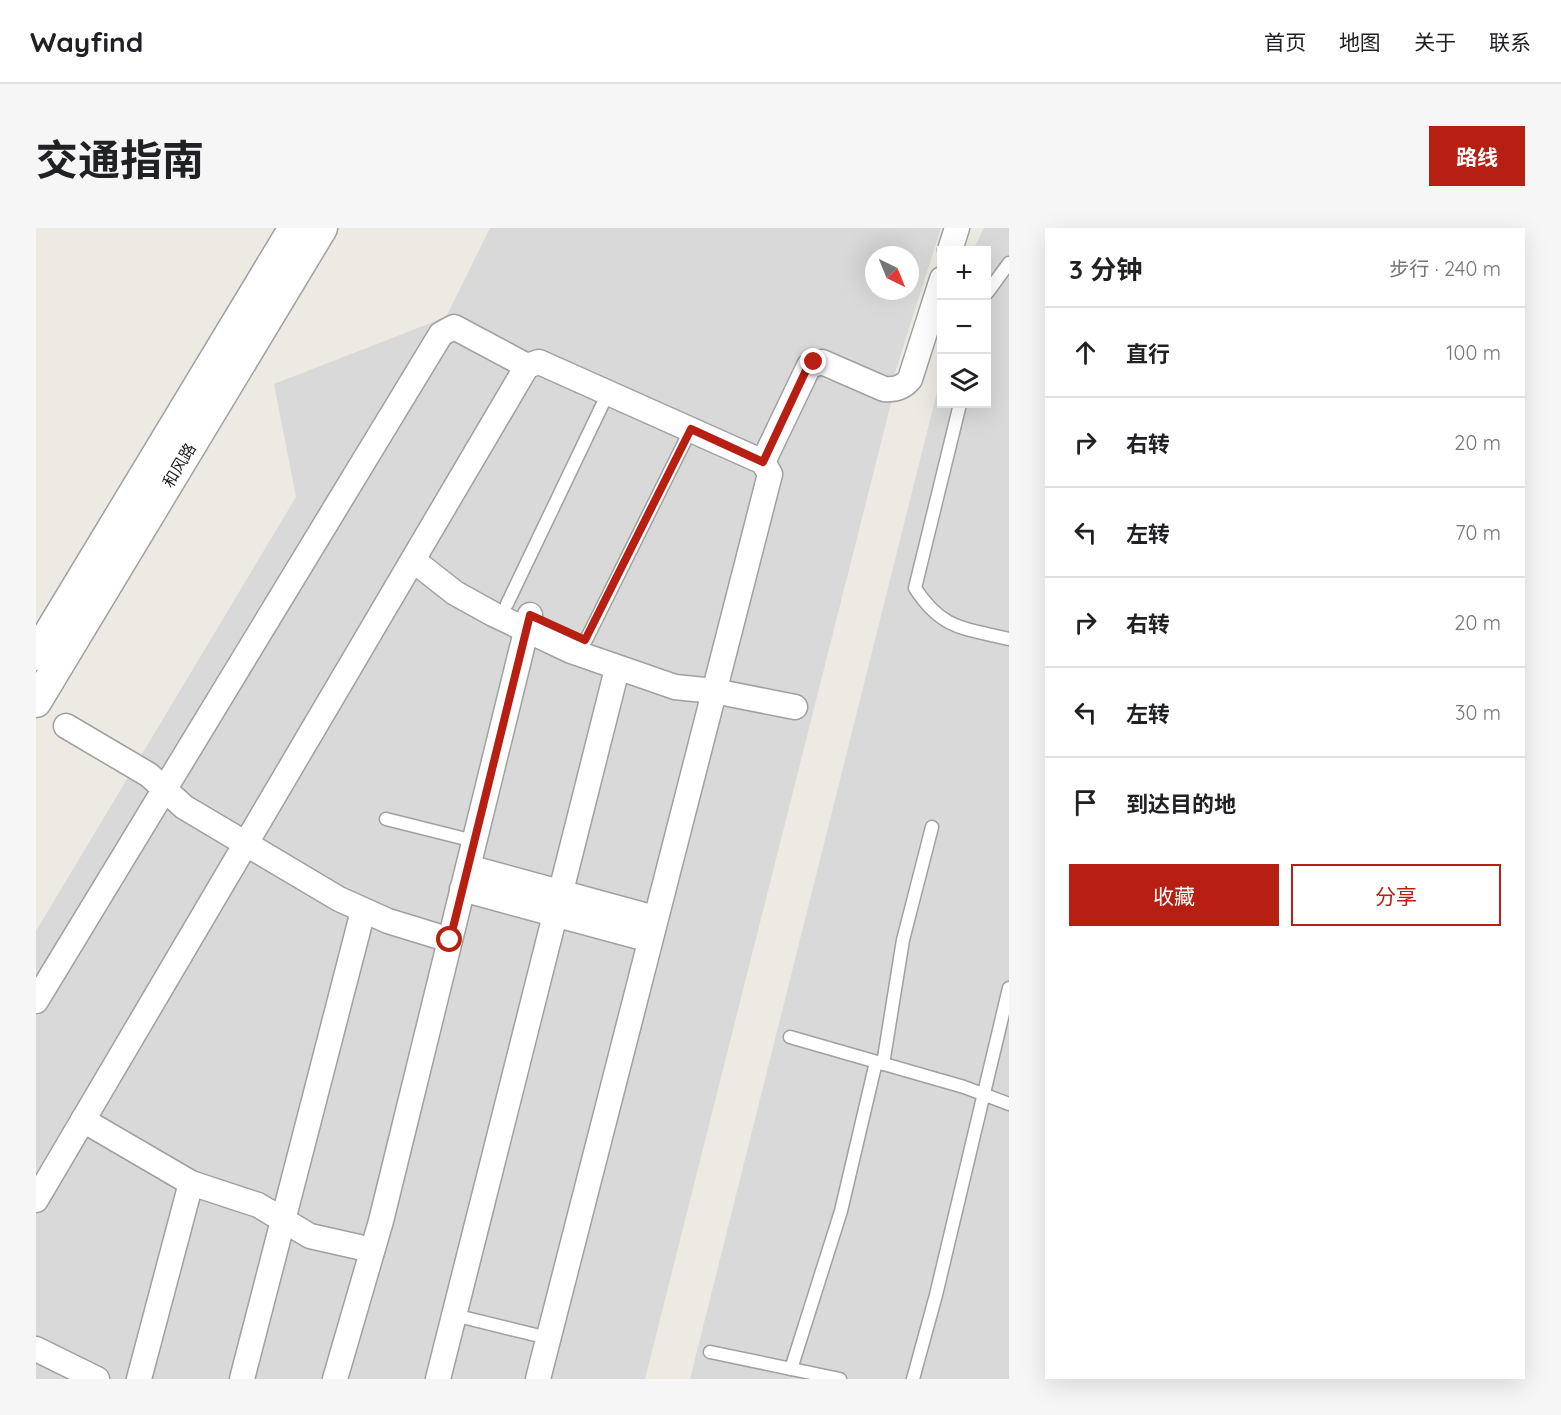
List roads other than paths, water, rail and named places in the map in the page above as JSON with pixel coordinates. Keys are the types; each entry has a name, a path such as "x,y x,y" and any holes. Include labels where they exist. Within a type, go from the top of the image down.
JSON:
{"street":[{"name":"和风路","path":"36,655 294,228"},
{"name":"和风路","path":"36,702 322,228"},
{"path":"951,246 957,228"},
{"path":"763,462 808,366 814,362 822,362 884,389 893,390 906,384 910,379 937,295"},
{"path":"36,1000 441,334 454,327 527,366"},
{"path":"36,1200 527,366 539,362 763,462 770,474 538,1379"},
{"path":"413,560 463,579 507,604 528,623 680,672 714,691"},
{"path":"413,560 455,593 528,623 617,669 675,687 714,691 795,707"},
{"path":"335,1379 372,1250 528,623"},
{"path":"438,1379 617,669"},
{"path":"66,726 149,775 184,807 363,911 419,932 450,940"},
{"path":"465,878 653,929"},
{"path":"242,1379 363,911"},
{"path":"83,1120 191,1183 258,1205 310,1236 372,1250"},
{"path":"139,1379 191,1183"},
{"path":"36,1348 96,1379"}],"lane":[{"path":"991,288 1009,263"},
{"path":"507,604 608,393"},
{"path":"959,408 915,588 927,607 949,624 1009,639"},
{"path":"585,640 691,429"},
{"path":"386,819 474,841"},
{"path":"791,1369 841,1211 880,1063 903,940 932,827"},
{"path":"913,1379 936,1295 1009,988"},
{"path":"790,1037 983,1094 1009,1104"},
{"path":"454,1315 548,1338"},
{"path":"710,1352 840,1379"}]}
